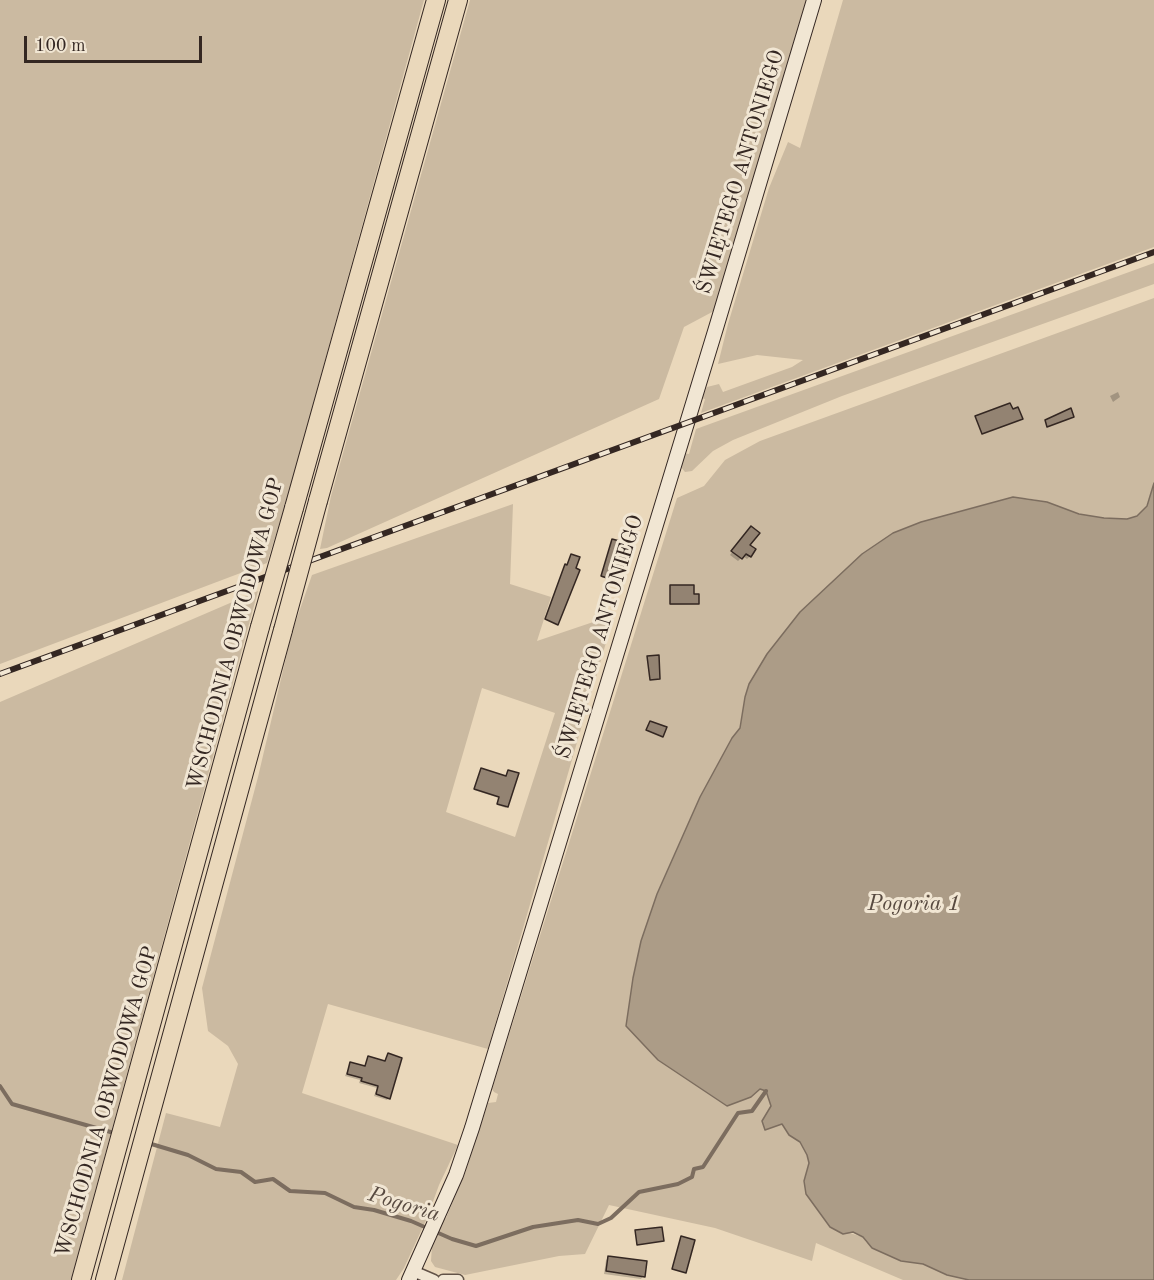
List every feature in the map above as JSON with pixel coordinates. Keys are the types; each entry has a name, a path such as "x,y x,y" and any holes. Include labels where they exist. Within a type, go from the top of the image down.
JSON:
{"highway":[{"name":"WSCHODNIA OBWODOWA GOP","path":"81,1280 260,627 436,0"},
{"name":"WSCHODNIA OBWODOWA GOP","path":"105,1280 458,0"}],"street":[{"name":"ŚWIĘTEGO ANTONIEGO","path":"411,1276 459,1167 472,1128 717,328 814,0"},
{"path":"411,1276 434,1280"},
{"path":"443,1280 458,1280"}],"shaded area":[{"path":"0,0 424,0 287,499 267,563 0,664"},
{"path":"470,0 806,0 714,311 684,327 659,399 327,548 320,549 331,496"},
{"path":"843,0 1154,0 1154,247 701,413 705,399 701,398 707,387 719,384 723,392 792,367 803,360 757,355 718,364 769,188 788,142 800,148"},
{"path":"1154,263 1154,284 842,396 733,440 713,451 692,471 685,472 681,467 684,453 689,454 696,429"},
{"path":"1154,298 1154,483 1147,505 1137,516 1127,519 1104,518 1079,514 1047,502 1026,498 862,554 800,612 767,654 749,684 740,728 732,738 700,797 657,894 641,941 644,1044 658,1060 766,1091 771,1106 762,1121 765,1129 782,1124 789,1135 800,1142 809,1163 806,1172 806,1194 830,1227 863,1237 866,1242 901,1261 923,1264 947,1275 969,1280 903,1280 816,1243 812,1261 715,1228 609,1205 585,1254 559,1256 465,1275 435,1267 431,1261 432,1245 465,1173 488,1103 496,1102 498,1094 492,1089 677,498 704,486 725,460 760,441"},
{"path":"513,504 510,584 551,597 537,641 614,615 488,1049 328,1004 302,1093 458,1145 439,1185 427,1218 396,1280 122,1280 166,1113 220,1127 238,1064 228,1046 208,1031 202,988 258,777 292,632 312,575","holes":["482,688 555,713 515,837 446,812"]},
{"path":"258,591 71,1280 0,1280 0,702"}],"water":[{"name":"Pogoria 1","path":"1154,483 1154,1280 969,1280 947,1275 923,1264 901,1261 872,1248 863,1237 853,1232 843,1234 830,1227 806,1194 804,1181 809,1163 800,1142 789,1135 782,1124 765,1130 762,1121 771,1106 766,1091 760,1089 751,1097 727,1106 658,1060 626,1026 641,941 657,894 700,797 732,738 740,728 749,684 767,654 800,612 862,554 893,533 921,522 1013,497 1047,502 1079,514 1127,519 1137,516 1147,506"}],"building":[{"path":"1010,403 1013,409 1018,407 1023,419 982,434 975,416"},
{"path":"1071,408 1074,417 1047,427 1045,420"},
{"path":"751,526 760,533 750,545 756,549 751,557 746,554 742,559 731,551"},
{"path":"612,539 631,544 619,582 601,576"},
{"path":"571,554 580,557 576,568 580,570 558,625 545,619 565,564 567,565"},
{"path":"670,585 694,585 694,594 699,594 699,604 670,604"},
{"path":"659,655 660,679 650,680 647,656"},
{"path":"650,721 667,727 663,737 646,730"},
{"path":"481,768 506,776 508,770 519,773 508,807 497,804 499,797 474,789"},
{"path":"388,1053 402,1058 390,1099 376,1094 378,1086 347,1074 350,1062 365,1066 368,1056 385,1061"},
{"path":"662,1227 664,1241 637,1245 635,1230"},
{"path":"681,1236 695,1240 686,1273 672,1269"},
{"path":"608,1256 647,1261 645,1277 606,1271"}],"waterway":[{"name":"Pogoria","path":"0,1086 12,1104 114,1133"},
{"name":"Pogoria","path":"148,1143 188,1155 216,1169 241,1172 255,1182 273,1179 290,1191 325,1193 354,1207 374,1210 411,1221 452,1239 476,1246 533,1227 578,1220 598,1224 611,1218 639,1192 678,1184 692,1177 694,1169 703,1167 738,1113 752,1111 766,1091"}],"railway":[{"path":"0,674 1154,252"}]}
